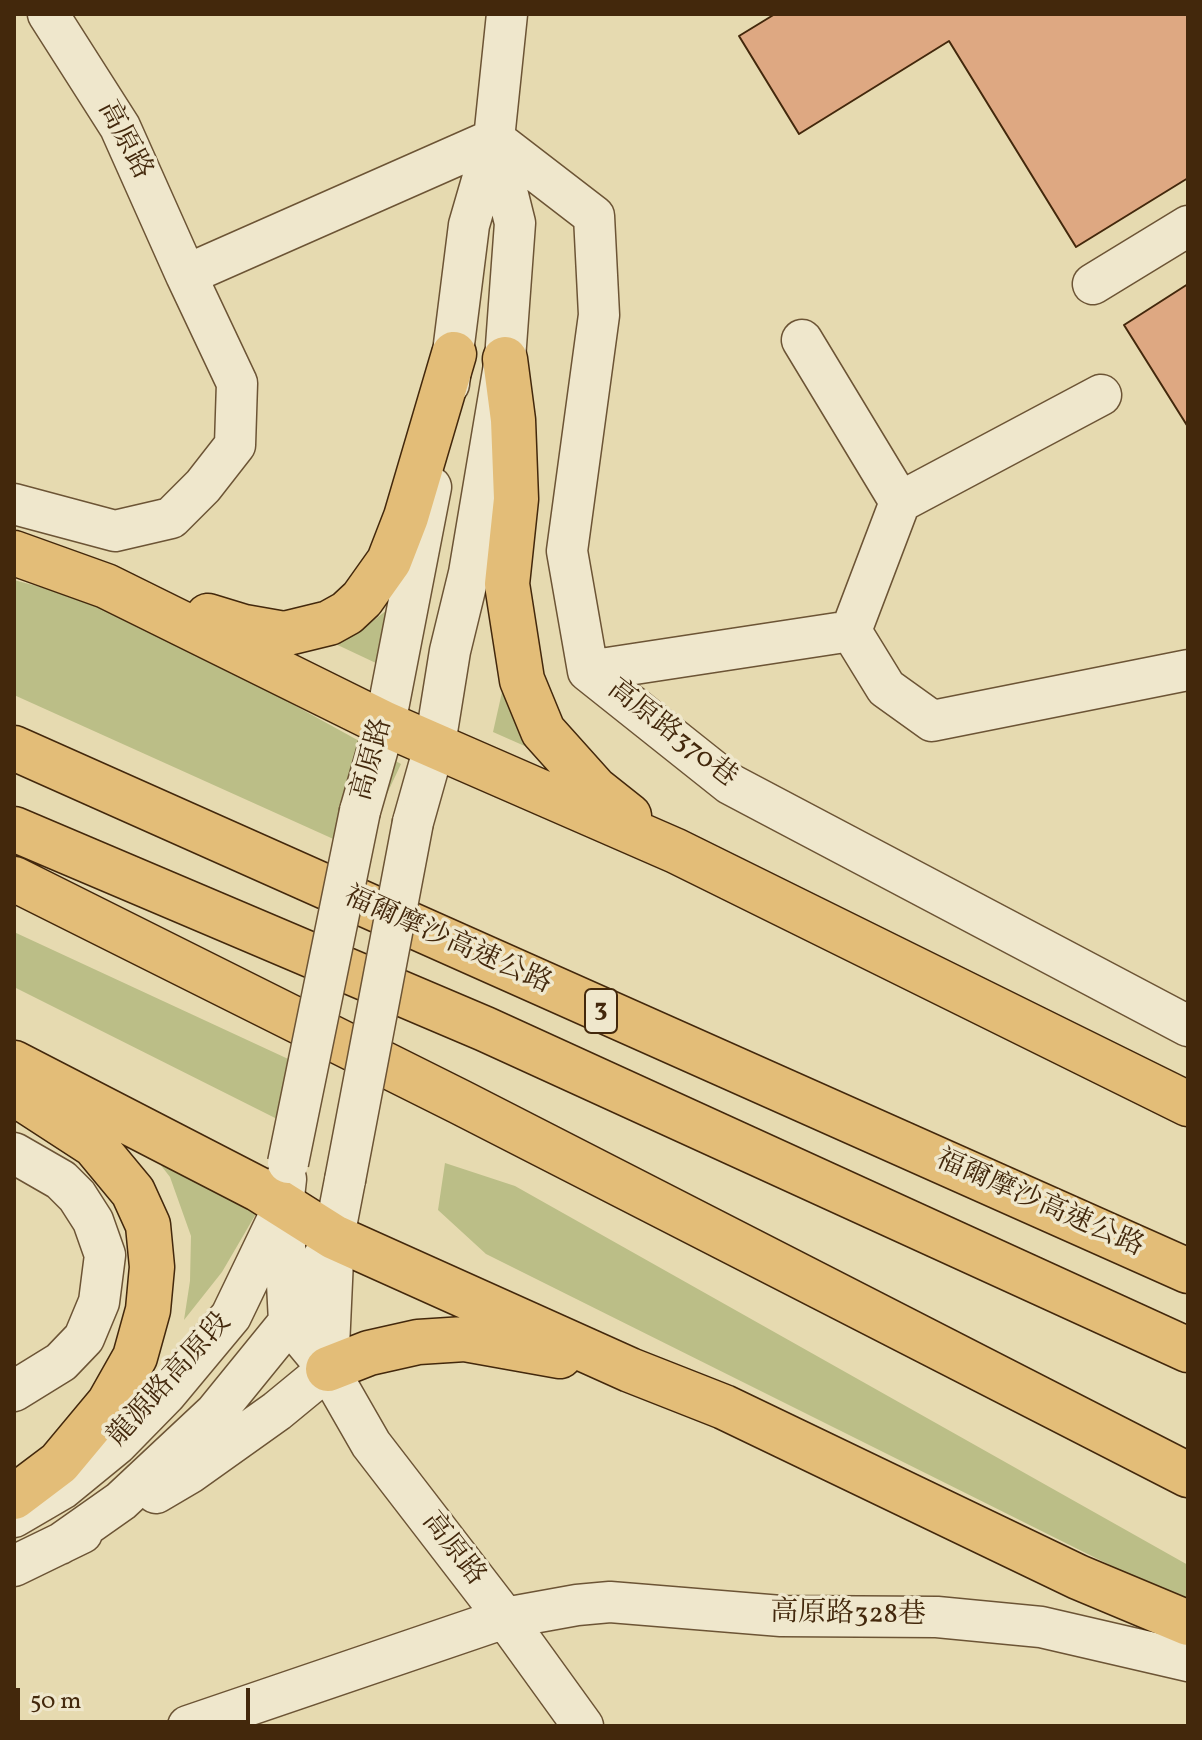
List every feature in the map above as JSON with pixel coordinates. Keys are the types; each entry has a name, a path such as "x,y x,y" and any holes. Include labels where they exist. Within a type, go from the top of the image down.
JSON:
{"highway":[{"path":"106,586 151,594 244,627 284,634 329,623 347,613 377,580 389,561 406,517 454,354"},
{"path":"505,359 513,420 516,499 507,584 522,680 543,731 595,789 676,851"},
{"path":"14,553 106,586 385,724 676,851 1188,1104"},
{"name":"福爾摩沙高速公路","path":"14,748 1188,1271"},
{"name":"3","path":"14,829 485,1029 1188,1350"},
{"path":"14,879 1188,1475"},
{"path":"14,1063 258,1189 334,1237 630,1370 724,1407 1078,1577 1188,1623"},
{"path":"14,1093 94,1145 133,1192 148,1225 152,1267 148,1310 135,1357 109,1403 59,1463 14,1497"},
{"path":"328,1369 369,1353 418,1342 465,1339 630,1370"}],"street":[{"name":"高原路","path":"14,504 115,531 171,518 203,486 235,445 237,383 120,127 48,14"},
{"name":"高原路","path":"507,14 494,139 469,225 454,354 406,626 385,724 360,811 288,1163 283,1206 289,1322 328,1369 371,1444 505,1618 583,1726"},
{"name":"高原路","path":"328,1369 334,1237 413,822 435,744 450,651 469,573 505,359 515,223 494,139"},
{"path":"186,275 494,139"},
{"name":"高原路370巷","path":"494,139 594,216 599,315 567,551 588,671 730,784 1188,1026"},
{"path":"1093,284 1188,226"},
{"path":"802,340 900,502"},
{"path":"851,631 900,502 1101,395"},
{"path":"588,671 851,631"},
{"path":"851,631 886,688 932,721 1188,670"},
{"path":"14,1153 61,1180 77,1196 93,1221 105,1255 99,1302 84,1338 61,1362 14,1391"},
{"name":"龍源路高原段","path":"14,1517 62,1489 117,1444 166,1394 231,1316 283,1206"},
{"path":"60,1544 121,1501 215,1413 289,1322 334,1237"},
{"path":"14,1566 124,1512 190,1473 277,1411 328,1369"},
{"name":"高原路328巷","path":"188,1726 505,1618 610,1602 781,1616 937,1617 1041,1627 1117,1642 1188,1661"}],"green space":[{"path":"14,580 116,607 401,764 360,851 14,695"},
{"path":"387,610 378,664 327,640 360,631"},
{"path":"507,670 536,751 493,732"},
{"path":"14,932 312,1070 311,1136 14,987"},
{"path":"156,1159 257,1212 222,1272 184,1320 190,1281 191,1236 170,1177"},
{"path":"445,1163 515,1186 1188,1565 1188,1604 486,1254 438,1210"}],"building":[{"path":"775,14 1188,14 1188,178 1076,247 949,41 799,134 739,36"},
{"path":"1188,284 1188,427 1124,325"}]}
